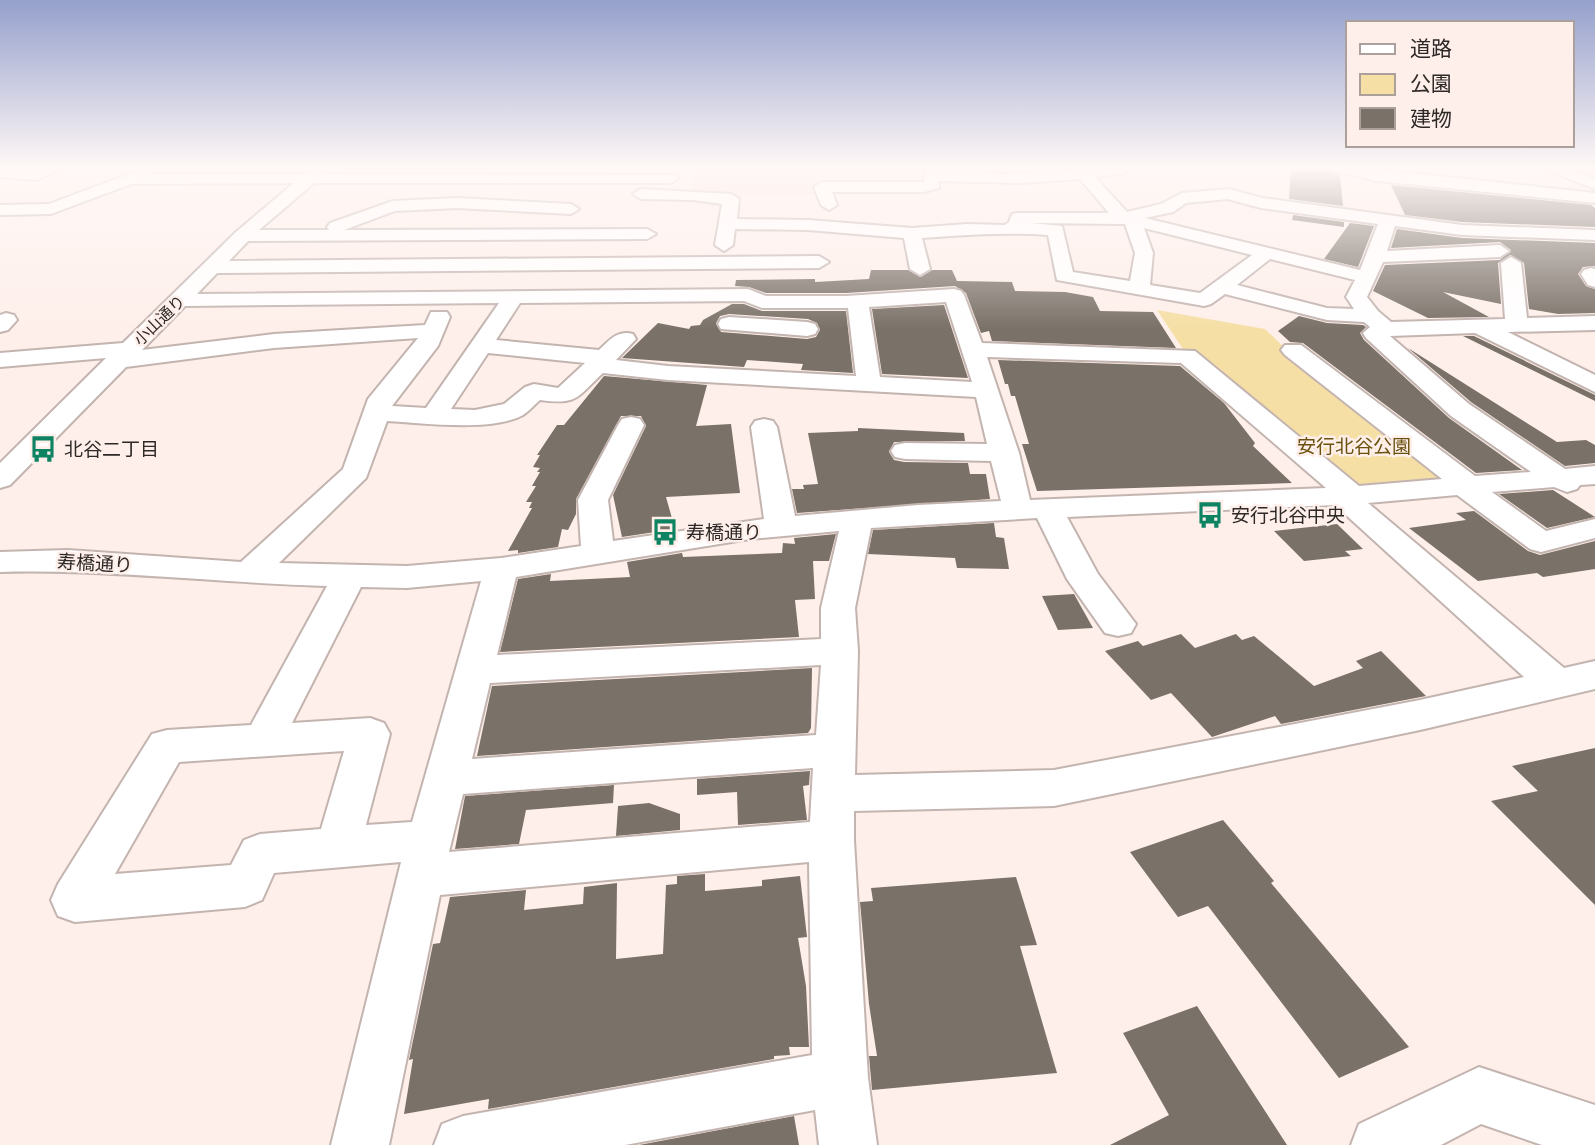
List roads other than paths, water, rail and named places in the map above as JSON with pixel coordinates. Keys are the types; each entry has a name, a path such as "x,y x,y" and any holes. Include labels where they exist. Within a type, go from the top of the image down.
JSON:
{"street":[{"name":"小山通り","path":"0,479 258,221"},
{"path":"311,236 351,221"},
{"path":"556,234 564,221"},
{"path":"242,236 556,234 596,221"},
{"path":"633,295 653,221"},
{"path":"834,221 836,227"},
{"path":"720,262 728,224 915,229 965,223 1008,230 1010,221"},
{"path":"1036,221 1056,230 1064,276 1204,300 1267,253"},
{"path":"1104,221 1267,253 1431,273"},
{"path":"1127,221 1144,253 1139,289"},
{"path":"1131,226 1140,221"},
{"path":"1361,221 1386,226"},
{"path":"1505,221 1511,233"},
{"path":"807,225 814,233 836,281 869,383"},
{"path":"1131,226 1198,252"},
{"path":"1329,226 1595,235"},
{"path":"1378,322 1356,297 1371,267 1386,226"},
{"path":"915,229 920,269"},
{"path":"249,573 356,472 382,399 429,324 448,265 471,234"},
{"path":"1371,267 1505,257 1517,326"},
{"path":"211,268 720,262 836,281 954,295 987,390 1005,453 1032,509 1118,624"},
{"path":"0,360 123,355 305,338 290,357 429,324 514,297 748,295 800,273 836,281"},
{"path":"748,295 762,302 787,302 836,281"},
{"path":"1222,287 1327,314 1378,322 1480,327 1595,323"},
{"path":"433,416 514,297"},
{"path":"180,300 429,324"},
{"path":"778,327 787,302"},
{"path":"1378,322 1374,334 1460,410 1561,479 1595,498"},
{"path":"729,324 807,329"},
{"path":"1480,327 1595,385"},
{"path":"376,413 475,418 513,410 534,392 564,396 625,339"},
{"path":"481,345 668,373 987,390"},
{"path":"1293,349 1541,542 1595,528"},
{"path":"974,350 1187,356 1347,495 1576,680"},
{"path":"598,553 593,500 631,425"},
{"path":"764,427 781,527"},
{"path":"905,451 1005,453"},
{"name":"寿橋通り","path":"0,562 68,560 249,573 407,577 492,570 781,527 857,519 1347,495 1595,475"},
{"path":"848,1145 840,1078 831,840 840,651 838,608 857,519"},
{"path":"360,1145 424,858 473,670 492,570"},
{"path":"263,740 349,577"},
{"path":"473,670 840,651"},
{"path":"445,778 834,771 1054,788 1406,718 1576,680"},
{"path":"338,847 370,734 167,746 75,900 245,885 260,854 338,847 424,858 831,840"},
{"path":"463,1145 840,1078"},
{"path":"1380,1145 1479,1095 1595,1133"}],"place":[{"name":"北谷二丁目","path":"43,449"},
{"name":"安行北谷中央","path":"1210,515"},
{"name":"寿橋通り","path":"665,532"}],"park label":[{"name":"安行北谷公園","path":"1354,446"}]}
